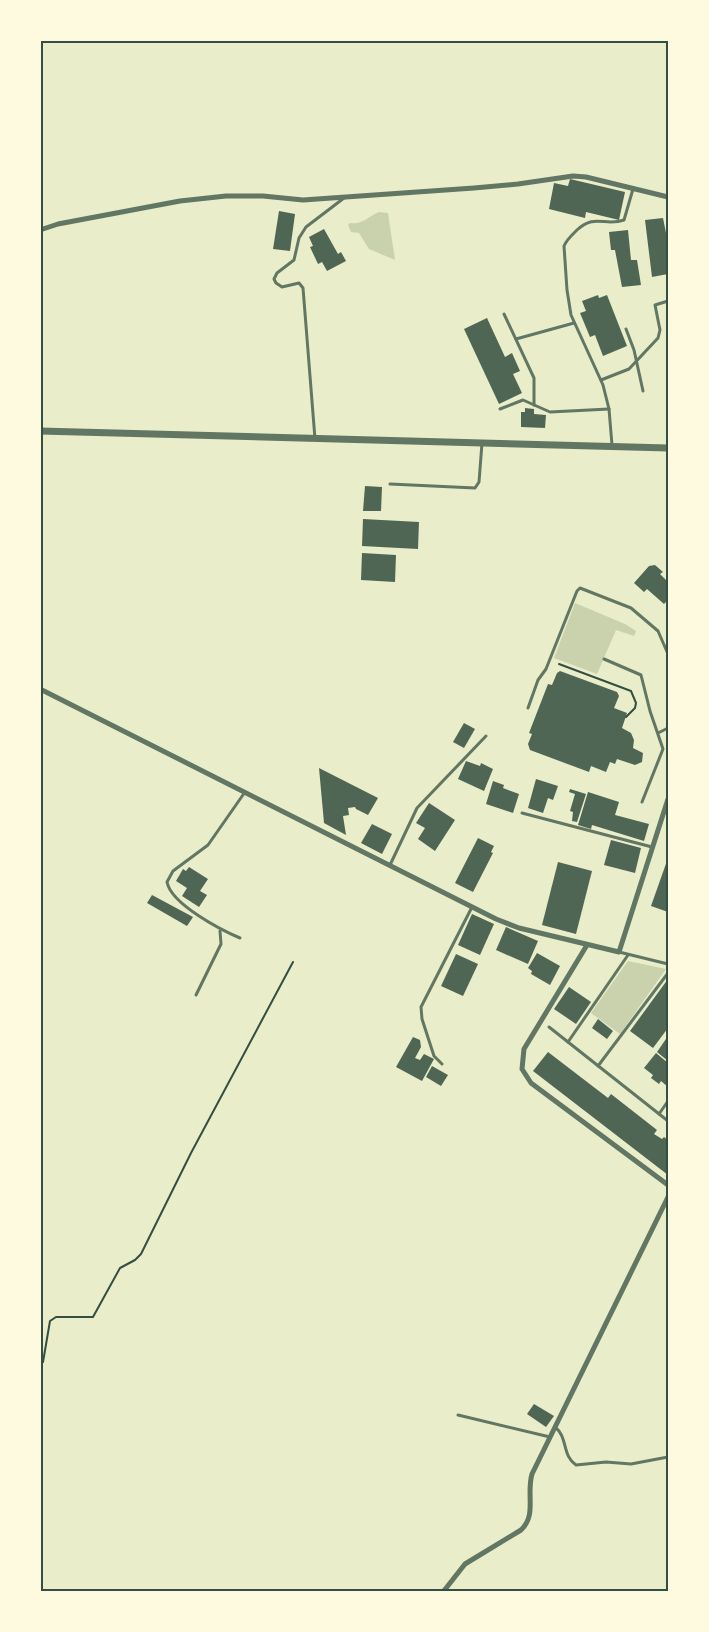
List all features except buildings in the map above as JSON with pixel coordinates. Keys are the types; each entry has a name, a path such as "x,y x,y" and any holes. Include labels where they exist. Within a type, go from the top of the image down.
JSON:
{"street":[{"path":"40,230 58,224 180,201 226,196 263,196 303,200 518,184 573,176 669,196"},
{"path":"40,431 669,448"},
{"path":"40,689 472,907 519,928 619,952 669,799"},
{"path":"587,945 524,1049 522,1069 531,1083 669,1185"},
{"path":"443,1592 465,1564 527,1524 530,1515 530,1482 669,1197"}],"lane":[{"path":"613,447 609,409 601,380 574,323 567,290 565,243 586,222 624,220 633,188"},
{"path":"315,439 303,288 299,283 282,287 274,279 277,273 294,260 299,238 306,227 346,197"},
{"path":"601,380 629,369 660,334 655,305 669,301"},
{"path":"504,314 534,378 536,386 534,405"},
{"path":"516,339 574,323"},
{"path":"626,329 643,392"},
{"path":"500,409 523,400 552,412 609,409"},
{"path":"390,484 475,488 479,482 482,443"},
{"path":"528,708 580,588 631,608 658,631 669,654"},
{"path":"604,659 641,675 650,711 663,746 662,754 642,802"},
{"path":"658,733 669,728"},
{"path":"390,866 417,808 486,736"},
{"path":"240,938 220,930 176,898 167,882 173,871 208,845 245,792"},
{"path":"522,813 652,847"},
{"path":"442,1064 434,1056 421,1015 421,1007 472,907"},
{"path":"196,995 221,944 220,930"},
{"path":"619,952 669,964"},
{"path":"568,1042 628,955"},
{"path":"598,1066 669,973"},
{"path":"549,1027 669,1121"},
{"path":"659,1114 669,1101"},
{"path":"458,1415 550,1437"},
{"path":"555,1427 562,1435 570,1459 576,1464 606,1462 631,1464 669,1457"}],"path":[{"path":"559,664 632,691 636,703 635,708 626,717"},
{"path":"43,1362 50,1321 56,1317 93,1317 120,1268 141,1254 191,1153 293,962"}],"green space":[{"path":"379,212 388,213 395,260 369,249 359,233 351,232 348,225"},
{"path":"575,603 636,631 634,636 616,630 597,674 554,658"},
{"path":"628,961 666,969 620,1034 591,1013"}]}
